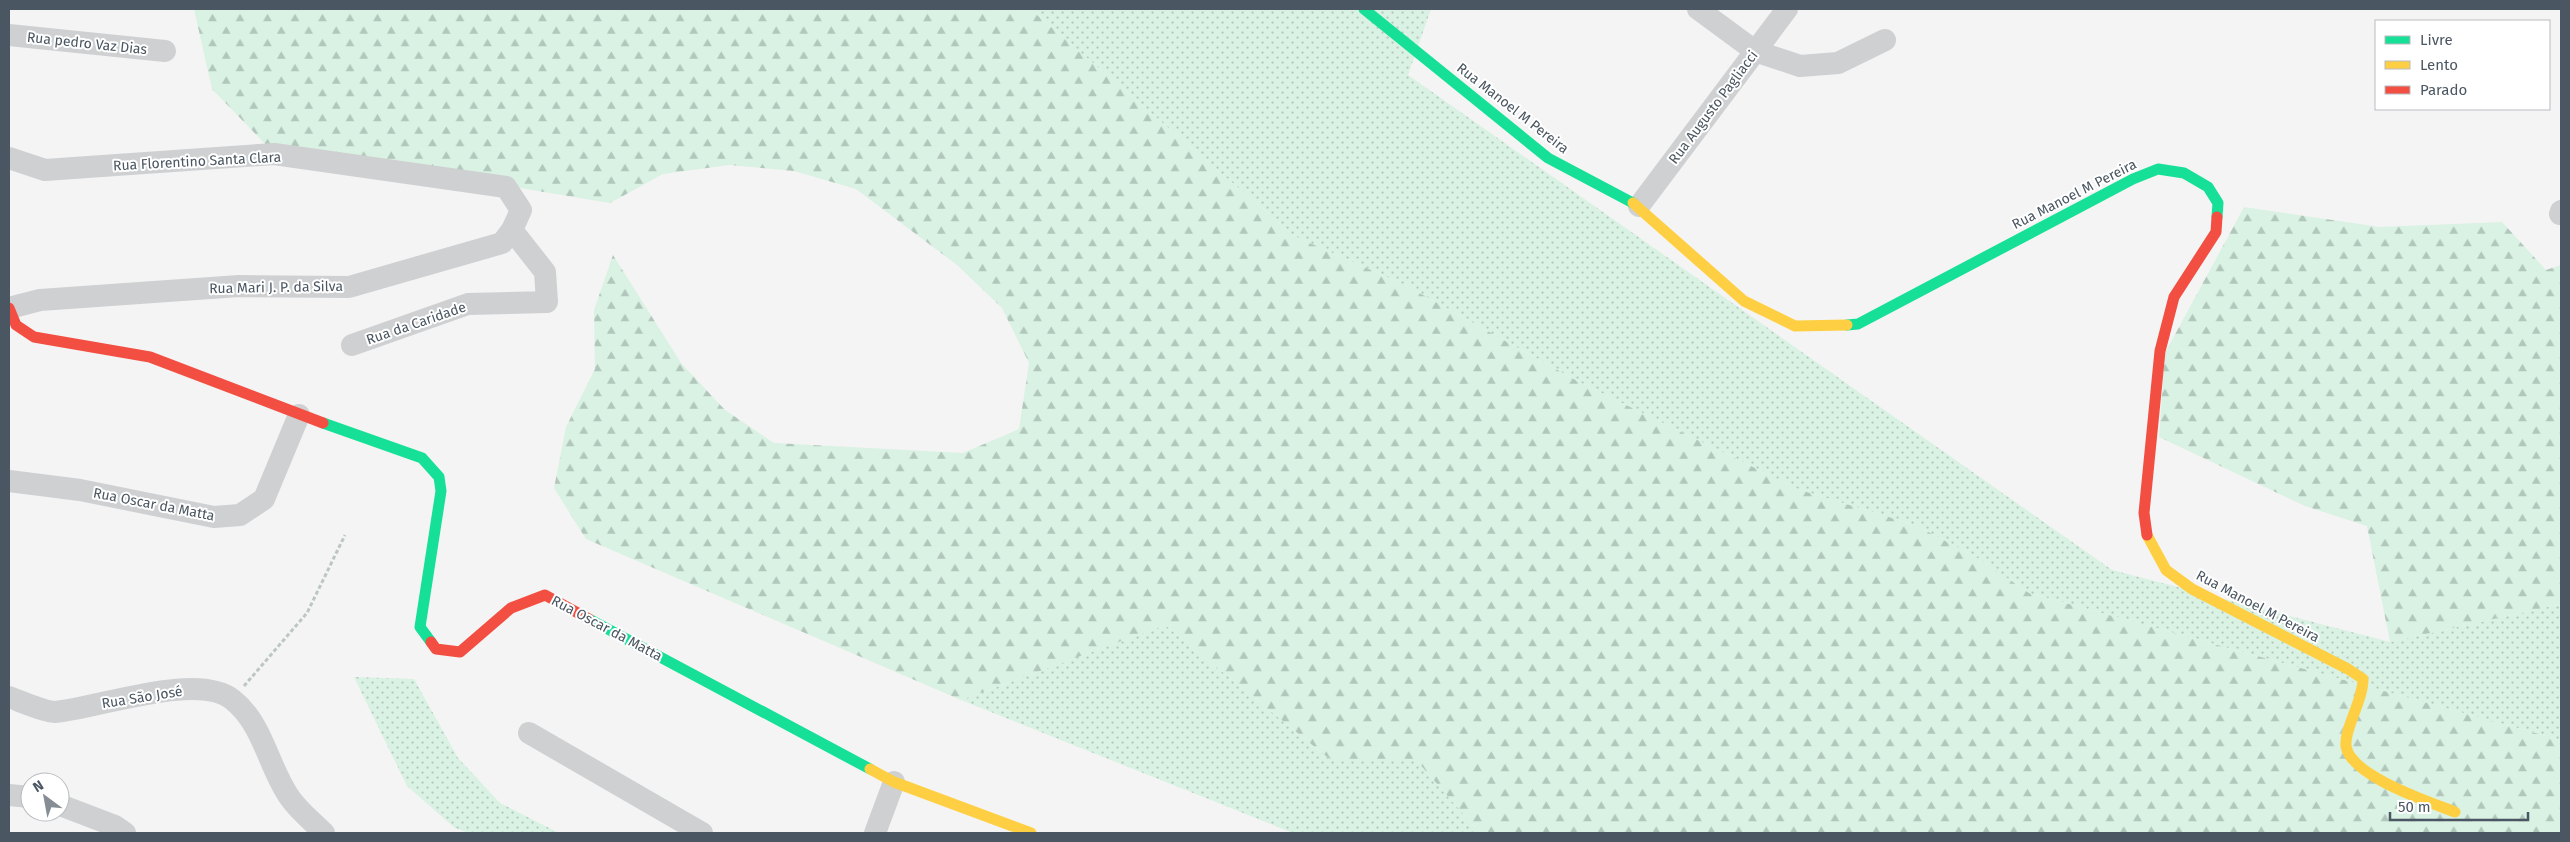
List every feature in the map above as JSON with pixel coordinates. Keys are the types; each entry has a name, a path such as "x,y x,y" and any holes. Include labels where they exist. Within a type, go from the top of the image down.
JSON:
{"street":[{"name":"Rua Manoel M Pereira","path":"1364,9 1548,158 1639,206 1744,301 1795,326 1831,327 1858,324 2133,179 2158,168 2184,172 2208,187 2218,202 2216,232 2174,297 2160,351 2144,514 2148,539 2166,570 2192,589 2348,669 2362,679 2363,689 2346,746 2349,757 2375,778 2455,812"},
{"path":"1698,9 1755,52 1800,66 1838,63 1884,40"},
{"name":"Rua Augusto Pagliacci","path":"1639,206 1787,9"},
{"name":"Rua pedro Vaz Dias","path":"9,36 164,51"},
{"name":"Rua Florentino Santa Clara","path":"9,158 45,170 274,154 506,188 521,210 512,230"},
{"name":"Rua Mari J. P. da Silva","path":"9,308 40,300 239,286 349,287 502,243 512,230"},
{"name":"Rua da Caridade","path":"352,345 468,304 547,302 545,272 512,230"},
{"name":"Rua Oscar da Matta","path":"9,308 16,325 34,337 150,357 299,415 422,458 439,478 441,491 420,626 436,649 460,652 512,608 545,595 894,782 1031,833"},
{"name":"Rua Oscar da Matta","path":"9,480 80,490 214,517 240,515 264,500 299,415"},
{"name":"Rua São José","path":"9,697 53,712 176,690 204,689 232,699 247,715 259,734 290,798 324,833"},
{"path":"528,733 702,833"},
{"path":"875,833 894,782"},
{"path":"70,809 115,826 125,833"}],"path":[{"path":"232,699 307,613 345,535"}],"green space":[{"path":"194,9 1030,9 1294,236 1407,286 1579,382 1800,490 1915,525 1974,556 2029,593 2561,740 2561,833 1480,833 1417,761 1332,761 1165,625 961,700 586,539 554,488 566,427 595,369 594,310 613,255 681,363 725,410 774,443 963,453 1019,429 1029,363 1002,308 957,265 856,189 794,171 729,165 663,174 610,203 267,146 212,89"},
{"path":"1030,9 1431,9 1408,75 2112,570 2390,642 2561,604 2561,740 2029,593 1974,556 1915,525 1800,490 1579,382 1407,286 1294,236"},
{"path":"2244,207 2380,227 2502,222 2546,270 2561,265 2561,604 2390,642 2367,526 2305,506 2159,437 2165,353"},
{"path":"1165,625 1332,761 1417,761 1480,833 1293,833 961,700"},
{"path":"354,677 414,679 458,758 500,803 559,833 469,833 455,828 407,786"}],"traffic: fast":[{"path":"1364,9 1548,158 1633,203"},
{"path":"1847,325 1858,324 2133,179 2158,169 2184,173 2208,187 2218,203 2217,217"},
{"path":"323,423 422,458 439,477 441,491 420,627 431,642"},
{"path":"589,619 870,769"}],"traffic: slow":[{"path":"1633,203 1744,301 1795,326 1847,325"},
{"path":"2147,535 2166,570 2192,589 2348,669 2363,679 2360,696 2346,739 2346,746 2351,757 2361,768 2393,786 2455,812"},
{"path":"870,769 894,782 1031,833"}],"traffic: jam":[{"path":"2147,535 2144,513 2160,351 2174,297 2216,232 2217,217"},
{"path":"9,308 16,325 34,337 150,357 323,423"},
{"path":"431,642 436,649 460,652 511,608 545,595 589,619"}]}
